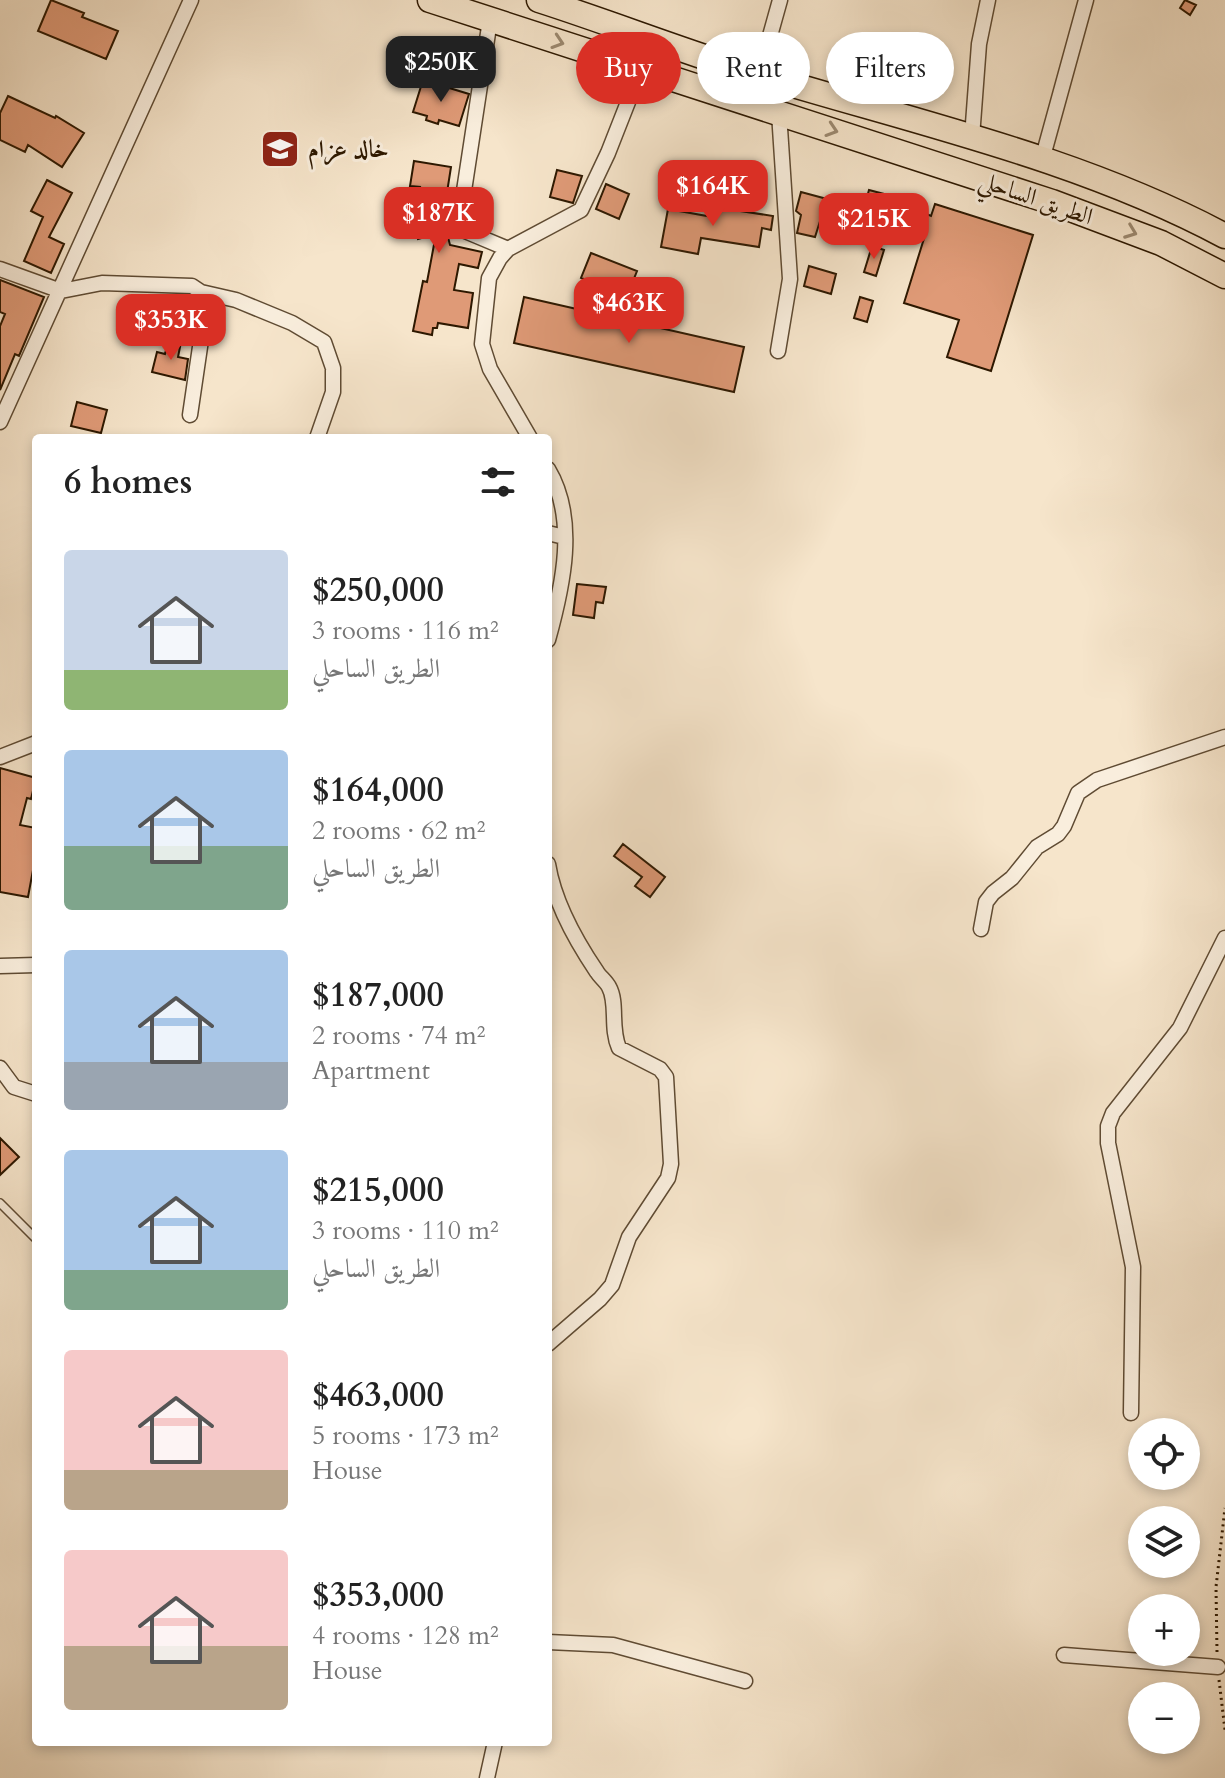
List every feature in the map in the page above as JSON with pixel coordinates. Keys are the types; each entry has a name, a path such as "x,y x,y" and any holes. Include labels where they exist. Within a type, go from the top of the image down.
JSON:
{"highway":[{"name":"الطريق الساحلي","path":"430,0 576,48"},
{"name":"الطريق الساحلي","path":"545,1 697,53"},
{"name":"الطريق الساحلي","path":"810,90 1042,160 1188,216 1225,236"},
{"name":"الطريق الساحلي","path":"751,104 1052,202 1161,243 1225,276"}],"street":[{"path":"0,422 191,0"},
{"path":"771,32 780,0"},
{"path":"972,137 979,44 988,0"},
{"path":"1042,160 1086,0"},
{"path":"490,20 460,217 465,231 508,249"},
{"path":"528,434 490,369 482,344 489,278 508,249 581,210 627,104"},
{"path":"778,351 790,279 779,113"},
{"path":"0,269 61,291 102,283 192,286 201,292 236,300 292,323 324,342 333,368 333,392 318,434"},
{"path":"190,415 206,306 201,292"},
{"path":"552,479 565,511 560,589 552,623"},
{"path":"552,534 564,537"},
{"path":"981,929 986,902 1012,878 1037,847 1058,834 1082,789 1097,780 1225,737"},
{"path":"0,757 32,745"},
{"path":"552,878 570,923 597,973 609,987 619,1048 660,1069 666,1077 671,1164 668,1178 629,1237 612,1285 552,1341"},
{"path":"1131,1413 1133,1267 1108,1143 1108,1126 1119,1104 1147,1073 1180,1028 1225,938"},
{"path":"0,966 32,965"},
{"path":"0,1068 14,1087 32,1093"},
{"path":"552,1642 613,1645 745,1681"},
{"path":"1064,1655 1218,1667"},
{"path":"487,1778 494,1746"}],"lane":[{"path":"0,1203 32,1235"}],"path":[{"path":"1225,1508 1215,1610 1225,1730"}],"building":[{"path":"51,0 84,13 82,17 118,31 106,59 38,31"},
{"path":"1185,0 1196,5 1190,15 1180,8"},
{"path":"423,80 469,94 459,126 439,120 438,124 426,120 427,116 413,112"},
{"path":"8,96 56,116 84,133 62,167 28,145 25,152 0,140 0,113"},
{"path":"414,161 451,167 446,199 438,198 450,245 482,252 478,268 459,264 454,290 473,293 468,328 438,323 432,335 413,331 436,234 418,239 411,212 416,210 420,187 410,186"},
{"path":"557,170 582,176 573,203 550,197"},
{"path":"47,180 72,193 49,237 64,244 51,273 24,261 43,217 31,211"},
{"path":"606,184 629,194 619,219 596,209"},
{"path":"869,190 888,195 883,213 864,208"},
{"path":"801,192 827,199 815,237 797,233 801,215 796,211"},
{"path":"935,204 1033,235 991,371 947,357 959,320 904,303 926,232 906,223 913,208 931,216"},
{"path":"708,206 773,216 771,230 762,228 759,247 701,238 698,254 661,247 668,209 707,216"},
{"path":"872,246 884,250 876,276 864,272"},
{"path":"591,253 637,271 633,281 627,279 621,293 581,278"},
{"path":"809,266 836,274 831,294 804,286"},
{"path":"0,280 44,297 19,356 15,354 0,390 0,326 5,314 0,312"},
{"path":"524,297 744,347 734,392 514,343"},
{"path":"860,297 873,301 867,322 854,318"},
{"path":"169,339 181,342 178,357 188,359 185,380 152,372 157,352 165,354"},
{"path":"77,402 107,410 101,433 71,426"},
{"path":"577,584 606,587 603,603 596,602 594,618 573,615"},
{"path":"0,768 32,777 31,799 27,798 20,825 32,827 32,876 28,897 0,892"},
{"path":"623,844 665,877 650,897 635,886 642,877 614,856"},
{"path":"0,1138 19,1157 0,1175"}],"place":[{"name":"خالد عزام","path":"280,149"}]}
